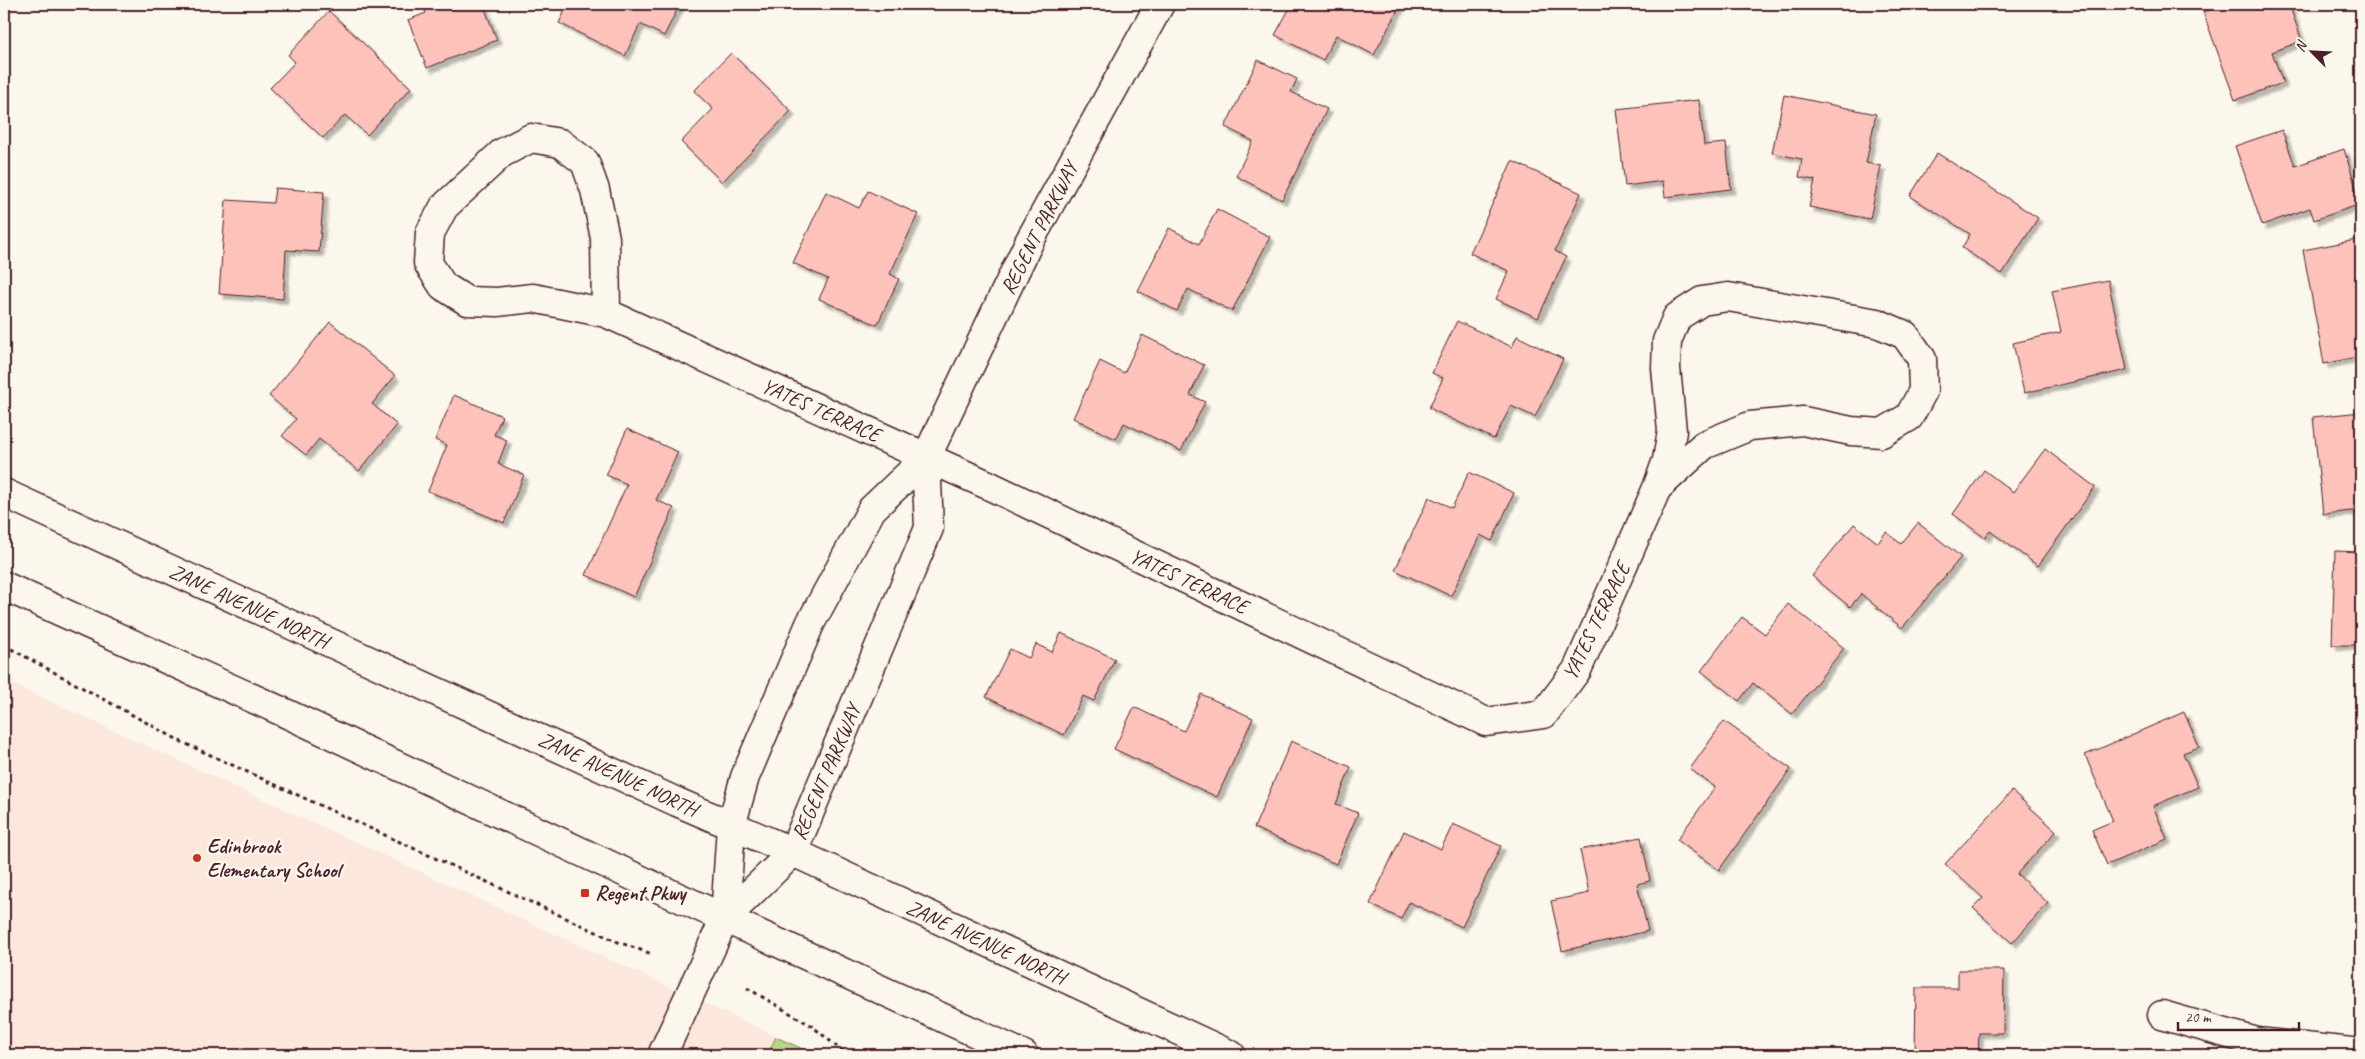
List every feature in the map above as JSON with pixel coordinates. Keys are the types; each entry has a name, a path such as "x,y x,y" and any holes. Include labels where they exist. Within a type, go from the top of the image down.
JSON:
{"street":[{"name":"REGENT PARKWAY","path":"724,918 731,826 745,777 810,624 872,508 926,458 1029,242 1160,4"},
{"name":"YATES TERRACE","path":"606,313 605,238 595,190 585,162 560,143 531,138 502,153 444,207 430,232 428,263 443,286 467,301 498,302 533,298 606,313 926,458 1486,722 1544,714 1577,670 1657,488 1667,460 1672,431 1666,368 1667,341 1677,318 1702,301 1728,297 1878,323 1905,336 1922,359 1923,391 1909,417 1882,432 1852,431 1803,421 1750,426 1704,445 1657,488"},
{"name":"REGENT PARKWAY","path":"724,918 793,852 929,528 926,458"},
{"name":"ZANE AVENUE NORTH","path":"4,493 731,826 793,852 1231,1055"},
{"path":"4,586 282,711 724,918 1024,1055"},
{"path":"662,1055 724,918"},
{"path":"2162,1015 2257,1042 2361,1053"}],"path":[{"path":"4,645 182,742 618,942 652,954"},
{"path":"746,988 812,1026 847,1055"}],"shaded area":[{"name":"Edinbrook Elementary School","path":"4,680 776,1036 767,1055 4,1055"}],"green space":[{"path":"776,1037 816,1055 767,1055"}],"building":[{"path":"422,4 483,4 497,40 427,68 408,20 426,13"},
{"path":"568,4 680,4 664,36 640,24 625,56 559,23"},
{"path":"1292,4 1401,4 1374,55 1336,35 1323,60 1275,35"},
{"path":"2227,4 2289,4 2302,41 2272,52 2283,83 2235,100 2203,12"},
{"path":"329,11 411,88 367,135 345,115 323,138 270,88 295,62 288,55"},
{"path":"731,53 791,111 722,182 681,142 713,109 694,91"},
{"path":"1258,60 1297,79 1291,92 1327,109 1282,200 1236,176 1253,141 1225,127"},
{"path":"1784,95 1876,114 1866,163 1881,166 1870,219 1809,207 1815,180 1799,177 1802,159 1772,153"},
{"path":"1699,100 1704,145 1726,143 1731,189 1665,197 1663,181 1625,186 1616,109"},
{"path":"2282,130 2295,166 2344,149 2361,204 2314,220 2310,208 2262,225 2235,146"},
{"path":"1937,153 2038,218 2002,274 1962,248 1970,234 1910,196"},
{"path":"1512,161 1581,193 1555,251 1566,257 1538,318 1496,299 1509,271 1470,253"},
{"path":"275,188 324,192 319,252 286,250 283,299 219,294 226,200 273,203"},
{"path":"868,191 918,214 890,274 899,279 877,325 819,299 828,279 793,263 826,192 859,208"},
{"path":"1217,209 1270,237 1232,311 1188,289 1177,311 1138,291 1169,228 1199,244"},
{"path":"2361,239 2361,356 2324,364 2303,250"},
{"path":"2108,280 2127,370 2024,393 2013,343 2061,332 2052,291"},
{"path":"1457,321 1512,347 1517,336 1563,359 1535,417 1511,406 1494,439 1429,408 1443,378 1432,373"},
{"path":"330,322 395,376 372,404 397,425 359,471 319,439 306,455 282,436 296,419 269,396"},
{"path":"1142,335 1204,365 1190,395 1205,402 1181,451 1124,423 1116,439 1073,418 1100,361 1124,373"},
{"path":"454,395 502,416 494,435 507,440 498,464 524,475 504,523 428,491 447,445 435,440"},
{"path":"2361,412 2361,510 2323,514 2313,417"},
{"path":"627,429 678,452 656,500 674,508 634,597 586,575 627,484 606,475"},
{"path":"2045,449 2095,487 2038,566 1990,531 1985,538 1953,514 1984,470 2013,492"},
{"path":"1469,472 1514,493 1492,541 1480,535 1451,596 1395,570 1429,497 1452,508"},
{"path":"1918,523 1961,557 1902,628 1861,594 1850,607 1812,576 1854,524 1878,543 1886,532 1901,544"},
{"path":"2335,551 2361,552 2361,645 2332,645"},
{"path":"1788,604 1844,648 1792,714 1753,683 1739,701 1701,671 1742,617 1765,634"},
{"path":"1061,633 1115,659 1094,701 1083,696 1064,735 986,697 1010,649 1029,658 1036,644 1052,652"},
{"path":"1201,694 1253,718 1217,797 1114,749 1134,707 1184,731"},
{"path":"2184,712 2199,747 2183,753 2198,787 2153,806 2167,839 2107,865 2092,830 2113,821 2085,755"},
{"path":"1724,721 1791,769 1719,870 1677,840 1715,787 1690,769"},
{"path":"1291,741 1351,767 1336,804 1358,813 1336,864 1254,828"},
{"path":"2012,791 2056,831 2017,874 2048,903 2012,943 1973,908 1983,898 1945,864"},
{"path":"1453,824 1501,846 1462,927 1409,902 1401,919 1370,904 1404,831 1441,849"},
{"path":"2361,829 2361,923 2358,923 2357,830"},
{"path":"1641,837 1650,881 1637,884 1648,931 1562,951 1551,901 1589,893 1580,850"},
{"path":"1958,970 2004,970 2003,1033 1979,1033 1978,1055 1915,1055 1916,988 1958,988"}],"place":[{"name":"Edinbrook Elementary School","path":"197,858"},
{"name":"Regent Pkwy","path":"585,893"}]}
